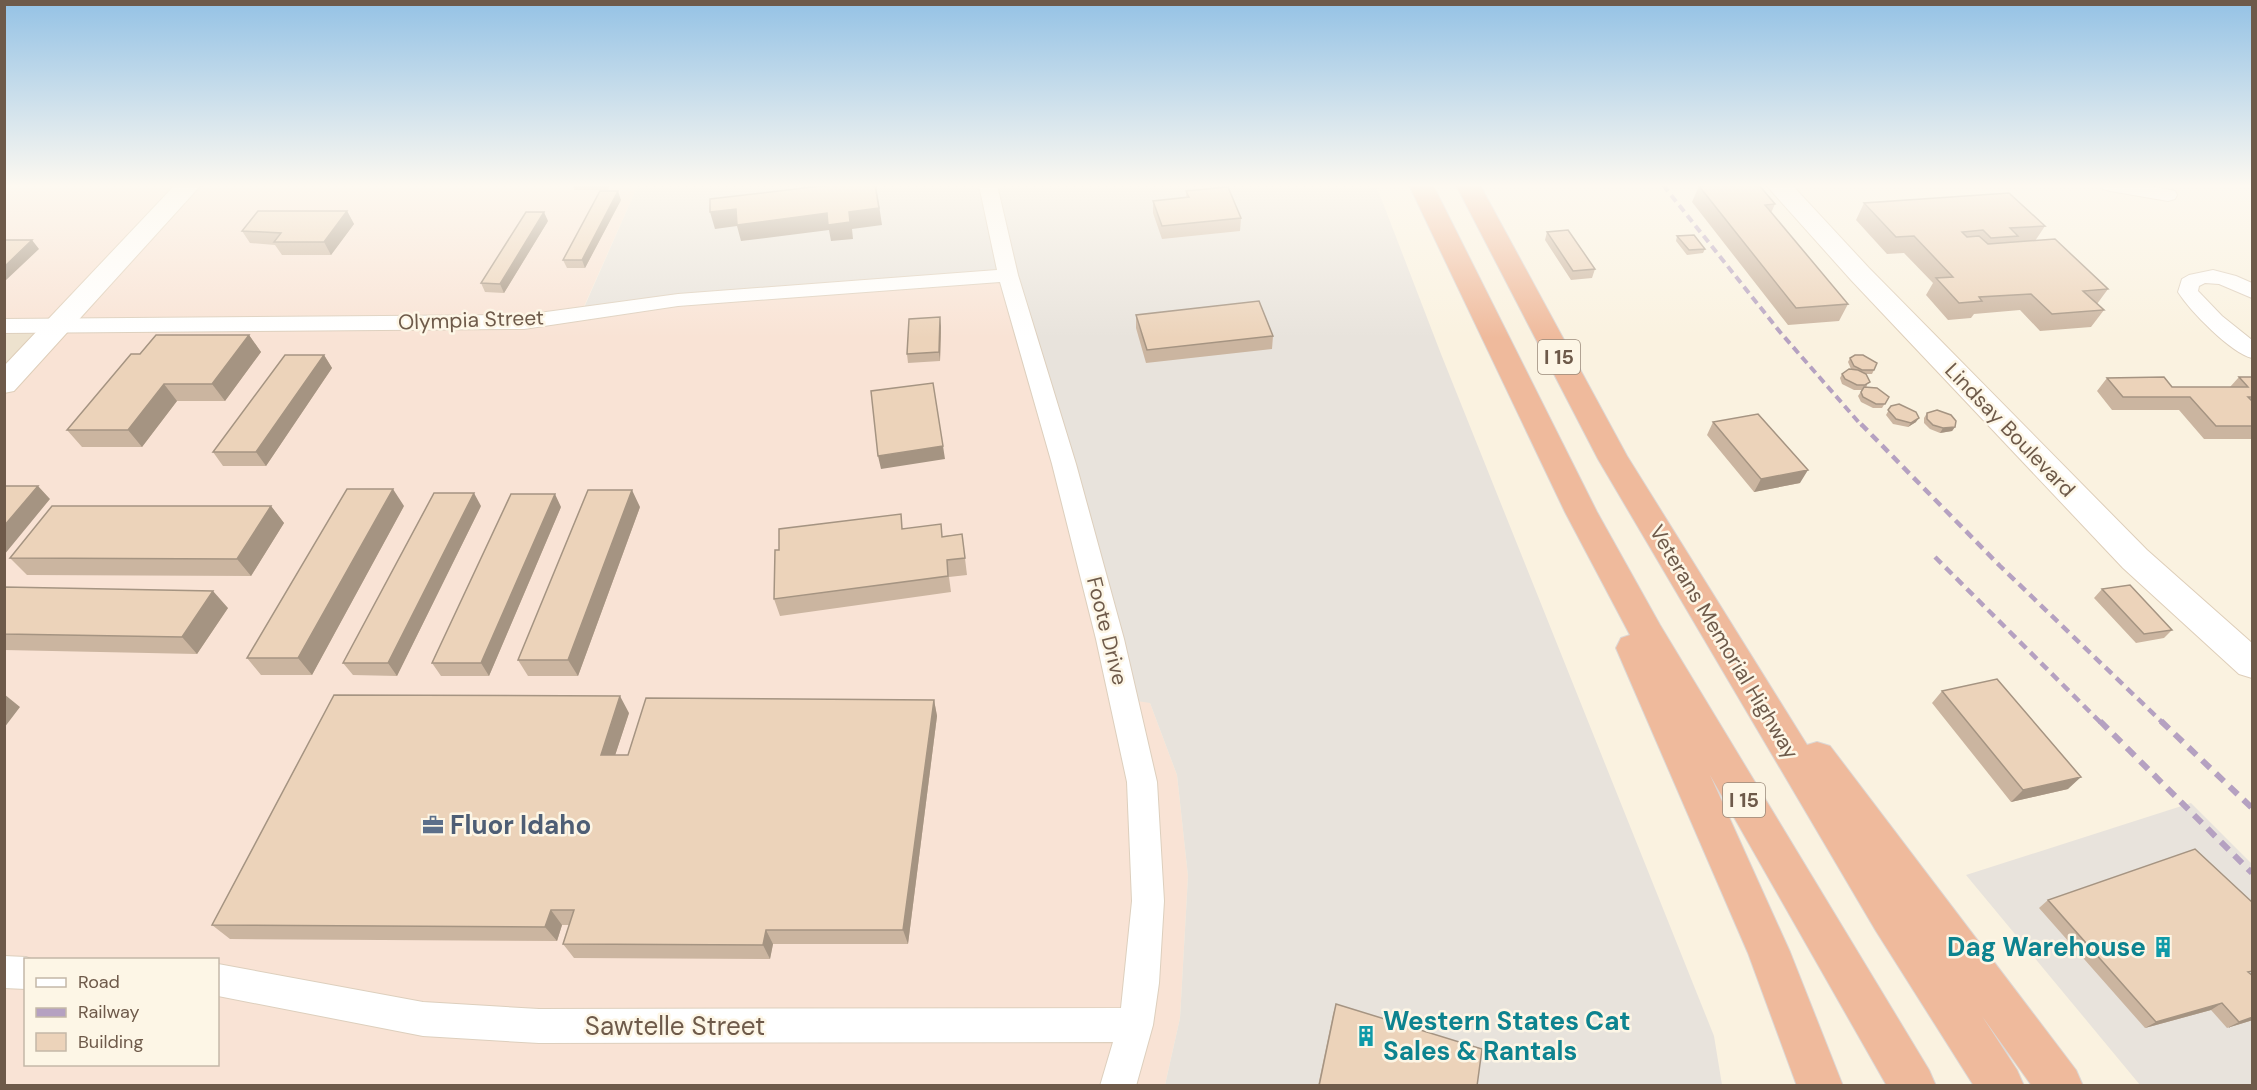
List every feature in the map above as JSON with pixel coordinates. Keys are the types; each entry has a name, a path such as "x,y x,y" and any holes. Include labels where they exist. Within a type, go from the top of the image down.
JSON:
{"highway":[{"name":"I 15","path":"1446,236 1581,512 1648,635 1912,1086"},
{"name":"Veterans Memorial Highway","path":"1495,236 1613,459 1891,917 2001,1086"},
{"path":"1581,512 1629,636 1769,952 1820,1086"},
{"path":"1705,610 2060,1086"}],"street":[{"path":"4,384 142,236"},
{"name":"Foote Drive","path":"999,236 1008,275 1064,464 1110,639 1142,782 1149,901 1136,1024 1118,1086"},
{"name":"Lindsay Boulevard","path":"1825,236 2134,559 2253,664"},
{"name":"Olympia Street","path":"4,326 524,322 678,300 1008,275"},
{"path":"2253,292 2224,278 2209,276 2196,278 2189,283 2188,292 2214,321 2253,351"},
{"path":"4,972 24,973"},
{"name":"Sawtelle Street","path":"219,980 423,1019 539,1026 1136,1024"}],"shaded area":[{"path":"5,236 615,236 582,311 1008,275 1150,703 1177,775 1188,876 1180,1018 1165,1085 5,1085 4,384 59,326 5,326"},
{"path":"616,236 1396,236 1714,1036 1722,1085 1165,1085 1180,1018 1188,876 1177,775 1150,703 1124,699 1008,275 582,312"},
{"path":"5,326 59,326 5,385"},
{"path":"2191,803 2252,864 2252,1085 2140,1085 1966,875"}],"building":[{"path":"279,236 329,236 324,242 274,242"},
{"path":"511,236 529,236 500,284 481,283"},
{"path":"576,236 595,236 582,260 563,260"},
{"path":"1550,236 1572,236 1595,269 1573,271"},
{"path":"1677,236 1695,236 1705,249 1689,250"},
{"path":"1739,236 1791,236 1848,304 1796,308"},
{"path":"1895,236 1979,236 1988,244 2055,239 2108,289 2083,291 2104,310 2052,314 2031,294 1979,297 1982,301 1959,303 1936,278 1953,277 1914,236"},
{"path":"1989,236 2018,236 1991,238"},
{"path":"4,240 32,240 4,267"},
{"path":"1259,301 1273,336 1147,350 1136,315"},
{"path":"940,317 939,352 907,354 909,319"},
{"path":"156,335 249,335 212,384 164,384 128,430 67,430 131,354 140,354"},
{"path":"285,355 324,355 256,452 213,452"},
{"path":"1863,355 1877,363 1874,370 1862,370 1854,366 1850,358"},
{"path":"1849,369 1866,374 1870,382 1857,385 1845,379 1842,374"},
{"path":"2164,377 2172,387 2248,387 2239,377 2253,377 2253,397 2248,397 2253,402 2253,426 2216,426 2190,397 2123,397 2107,378"},
{"path":"933,383 943,446 878,456 871,391"},
{"path":"1864,387 1877,388 1889,397 1885,404 1876,404 1863,397 1861,392"},
{"path":"1899,404 1916,412 1919,418 1911,423 1896,419 1888,410 1891,406"},
{"path":"1937,410 1951,415 1956,421 1955,427 1943,428 1933,425 1927,419 1927,413"},
{"path":"1758,414 1808,470 1761,479 1713,422"},
{"path":"4,486 38,486 4,526"},
{"path":"347,489 393,489 298,658 247,658"},
{"path":"588,490 632,490 568,660 518,660"},
{"path":"434,493 474,493 388,663 343,663"},
{"path":"511,494 555,494 481,663 432,663"},
{"path":"52,506 271,506 237,559 10,558"},
{"path":"901,514 902,529 941,524 942,537 962,534 965,558 947,560 948,576 774,599 775,550 779,550 779,529"},
{"path":"2130,585 2172,630 2144,634 2102,589"},
{"path":"4,587 213,591 182,637 4,634"},
{"path":"1997,679 2081,777 2023,790 1942,691"},
{"path":"334,695 620,696 601,755 628,755 646,698 934,700 903,930 766,930 763,945 563,944 574,910 551,910 545,927 212,925"},
{"name":"Dag Warehouse","path":"2195,849 2253,903 2253,971 2248,972 2253,976 2253,1017 2239,1022 2222,1003 2156,1022 2048,900"},
{"name":"Western States Cat Sales & Rantals","path":"1336,1004 1482,1049 1477,1086 1319,1086"}],"railway":[{"path":"1703,236 1780,332 1862,426"},
{"path":"1861,424 2000,566 2163,723"},
{"path":"1935,557 2101,723"},
{"path":"2100,721 2252,873"},
{"path":"2161,721 2252,808"}],"place":[{"name":"Fluor Idaho","path":"433,825"},
{"name":"Dag Warehouse","path":"2163,947"},
{"name":"Western States Cat Sales & Rantals","path":"1366,1036"}]}
